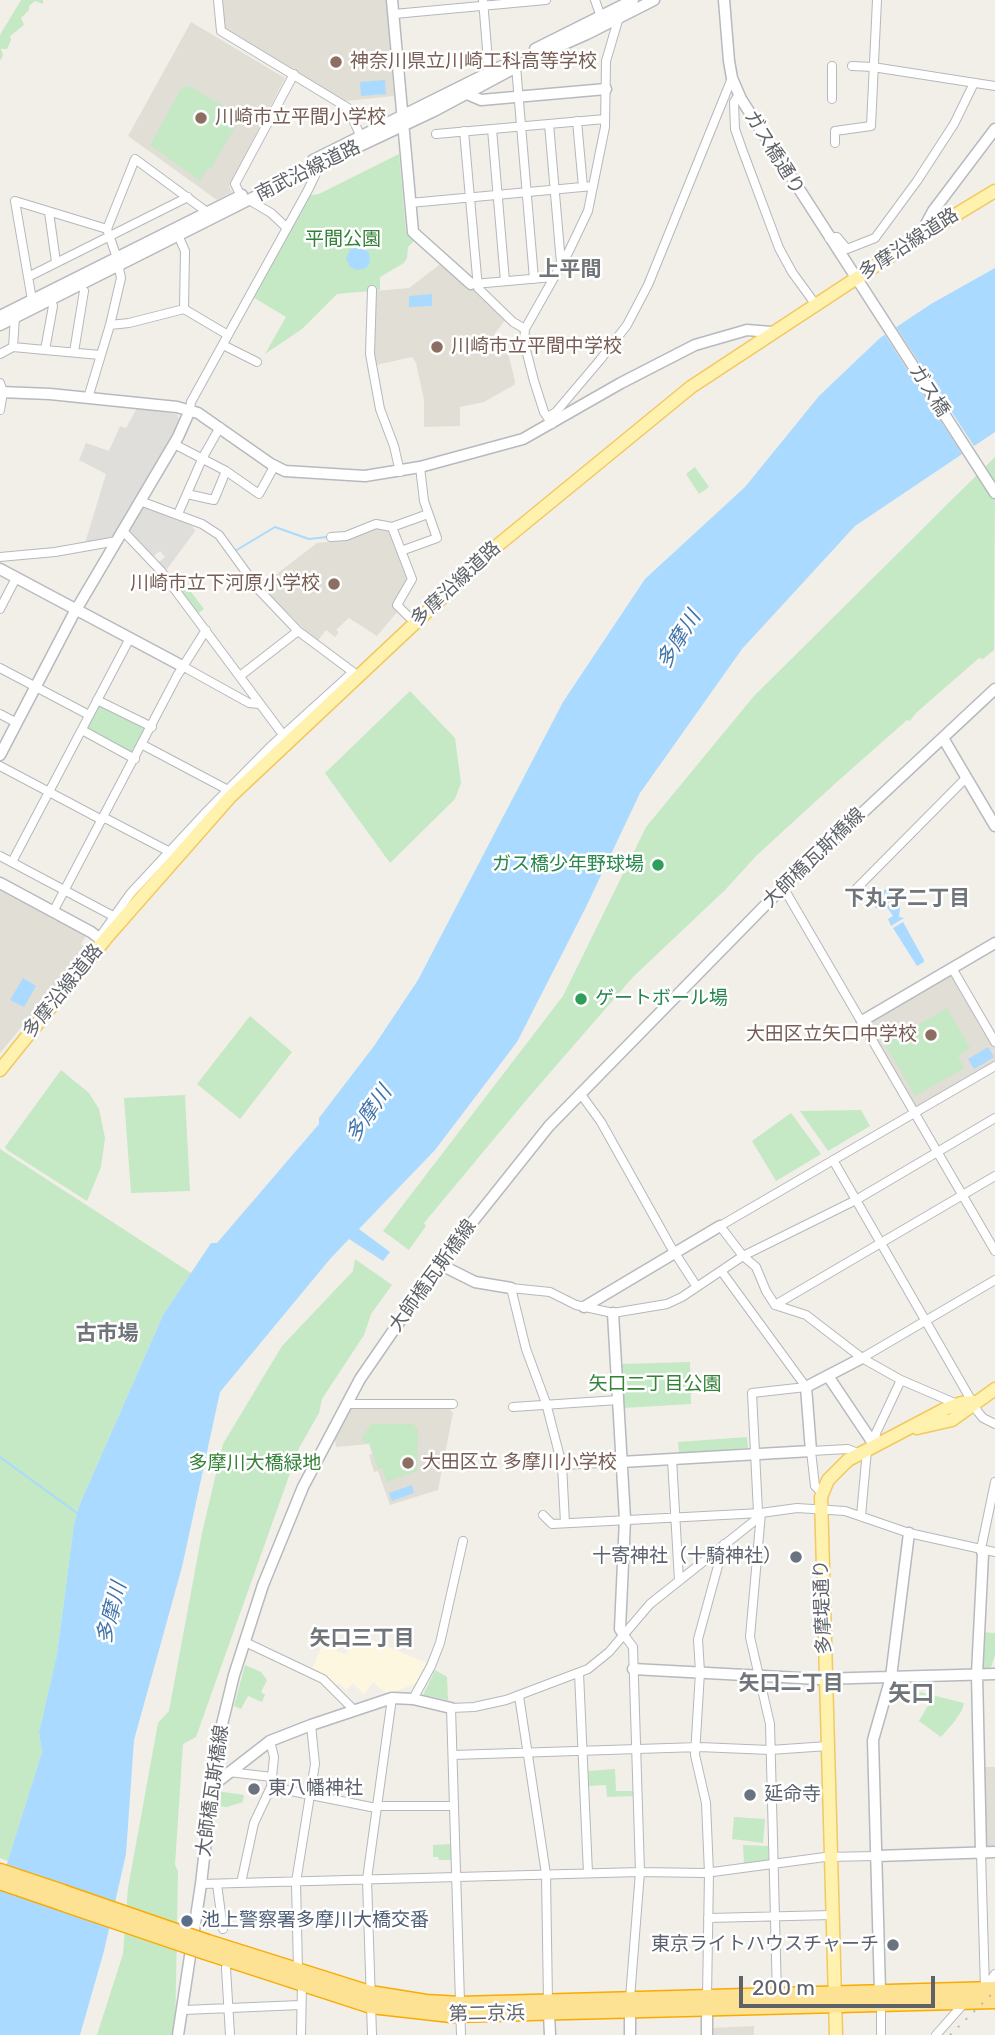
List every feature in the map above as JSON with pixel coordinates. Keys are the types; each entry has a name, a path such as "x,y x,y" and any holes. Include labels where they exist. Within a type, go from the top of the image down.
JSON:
{"highway":[{"name":"第二京浜","path":"0,1871 207,1947"},
{"name":"第二京浜","path":"0,1882 370,2000 460,2010 992,1997"},
{"name":"第二京浜","path":"707,2003 777,1996 835,1999"},
{"name":"第二京浜","path":"880,1998 966,2001 992,1997"}],"main road":[{"name":"多摩沿線道路","path":"0,1070 101,939 230,797 489,553 663,409 771,332 995,191"},
{"name":"多摩堤通り","path":"903,1432 952,1420 995,1389"},
{"name":"多摩堤通り","path":"836,2035 820,1509 822,1493 837,1469 867,1450 957,1404 974,1402"}],"street":[{"path":"218,0 221,31 348,108 360,135"},
{"path":"392,0 413,232 525,329"},
{"path":"394,14 483,3 545,0"},
{"path":"595,0 601,17"},
{"name":"南武沿線道路","path":"0,316 178,235 245,198 601,17 654,0"},
{"name":"ガス橋通り","path":"724,0 732,78 739,94 756,125 864,290"},
{"path":"835,143 835,131 871,126 877,0"},
{"path":"483,3 489,73"},
{"path":"550,421 534,381 524,342 525,329 588,211 605,123 607,61 627,7"},
{"name":"南武沿線道路","path":"322,160 360,135 467,94 627,7"},
{"path":"516,66 534,279"},
{"path":"832,66 832,99"},
{"path":"852,66 946,76 995,86"},
{"path":"287,228 271,213 245,198 235,184 294,74"},
{"path":"550,421 627,325 648,285 732,78"},
{"path":"829,238 837,237 847,249 875,239 954,124 974,83"},
{"path":"467,94 481,100 606,89"},
{"path":"739,94 734,102 735,129 742,149 779,248 792,272 816,305"},
{"path":"436,134 577,121 605,123"},
{"path":"577,121 583,187"},
{"path":"549,124 561,263"},
{"path":"492,129 505,281"},
{"path":"919,237 933,211 995,129"},
{"path":"464,131 474,284"},
{"path":"88,398 121,278 108,233 135,159 207,212"},
{"path":"0,755 77,609 187,422 191,402 322,160"},
{"path":"410,203 593,186"},
{"path":"27,277 108,233 188,198"},
{"name":"南武沿線道路","path":"0,325 51,300 207,212 245,198"},
{"path":"32,300 15,201 108,233"},
{"path":"49,212 56,262"},
{"path":"178,235 185,251 184,309"},
{"path":"474,284 553,277"},
{"path":"372,290 372,365 380,409 394,446 400,472"},
{"name":"ガス橋","path":"864,290 995,493"},
{"path":"74,352 83,291"},
{"path":"45,350 51,300"},
{"path":"110,325 184,309 228,335"},
{"path":"13,347 15,317"},
{"path":"0,410 1,389 177,407 198,413 275,466 295,473 348,477 400,472 523,439 550,421 695,345 747,330 771,332"},
{"path":"223,345 257,362"},
{"path":"0,354 13,347 100,355"},
{"path":"178,514 203,457 220,427"},
{"path":"174,444 203,457 259,494 275,466"},
{"path":"401,551 437,538 424,501 420,467"},
{"path":"187,494 214,500 226,471"},
{"path":"0,883 101,939 113,916 228,790 353,673 298,631 259,590 219,535 202,524 140,501"},
{"path":"331,537 346,536 376,524 392,527 428,514"},
{"path":"392,527 412,582 397,605 409,617"},
{"path":"0,557 55,552 120,536"},
{"path":"120,536 151,559 284,736"},
{"path":"0,569 249,703 259,704"},
{"path":"0,609 16,578"},
{"path":"53,912 206,630"},
{"path":"240,676 298,631"},
{"path":"12,862 130,638"},
{"path":"0,668 89,715"},
{"name":"大師橋瓦斯橋線","path":"178,2035 184,2010 220,1728 263,1586 303,1487 360,1379 439,1264 519,1161 580,1093 783,887 995,690"},
{"path":"97,700 152,727"},
{"path":"0,714 17,723"},
{"path":"82,730 135,759"},
{"path":"943,737 995,826"},
{"path":"143,745 228,790"},
{"path":"0,766 170,852"},
{"path":"855,890 966,778"},
{"path":"0,856 113,916"},
{"path":"783,887 995,1251"},
{"path":"862,1021 995,943"},
{"path":"952,968 995,1042"},
{"path":"584,1307 995,1066"},
{"path":"580,1093 601,1122 696,1286"},
{"path":"439,1264 475,1282 550,1293 576,1305 613,1313 667,1304 722,1272 743,1256 856,1200 995,1118"},
{"path":"833,1160 983,1418 995,1423"},
{"path":"775,1305 995,1175"},
{"path":"720,1226 743,1256 756,1267 766,1292 775,1305 806,1315 862,1358 901,1380 957,1404"},
{"path":"722,1272 806,1387 815,1486 822,1493"},
{"path":"777,1996 768,1707 750,1637 760,1512 752,1393 806,1387 862,1358 995,1280"},
{"path":"511,1288 526,1349 546,1404 562,1465 565,1523"},
{"path":"613,1313 625,1519 620,1629 633,1647 640,1872 630,2035"},
{"path":"828,1376 867,1450"},
{"path":"861,1516 867,1450 901,1380"},
{"path":"513,1407 618,1399"},
{"path":"346,1404 453,1404"},
{"path":"562,1465 867,1450"},
{"path":"672,1459 679,1581"},
{"path":"992,1997 981,1853 977,1674 983,1554 981,1549 995,1482"},
{"path":"543,1515 552,1524 797,1508 845,1511 909,1534 995,1552"},
{"path":"212,1786 270,1741 392,1699 413,1699 451,1708 474,1707 519,1696 579,1673 603,1658 650,1604 758,1518 760,1512"},
{"path":"881,2035 873,1740 891,1676 909,1534"},
{"path":"413,1699 440,1643 463,1541"},
{"path":"706,2035 709,1873 706,1803 695,1748 698,1639 724,1544"},
{"path":"245,1642 323,1679 355,1711"},
{"path":"633,1669 825,1679 995,1674"},
{"path":"579,1673 588,1873"},
{"path":"519,1696 545,1874 550,2035"},
{"path":"372,2035 367,1879 392,1699"},
{"path":"451,1708 461,2035"},
{"path":"301,2035 296,1882 315,1764 311,1725"},
{"path":"241,1883 254,1823 271,1782 274,1757 270,1741"},
{"path":"453,1755 695,1748 770,1750 828,1746"},
{"path":"229,1772 271,1782 309,1796 376,1807 454,1806"},
{"path":"201,1884 588,1873 709,1873 831,1857 995,1852"},
{"path":"217,1884 223,1929"},
{"path":"709,1918 832,1915"},
{"path":"226,1968 230,2035"},
{"path":"992,1997 995,1973"},
{"path":"936,2035 966,2001"},
{"path":"184,2010 300,2006"}],"shaded area":[{"name":"神奈川県立川崎工科高等学校","path":"222,0 386,0 394,96 345,101 225,28"},
{"name":"川崎市立平間小学校","path":"191,22 285,78 229,186 232,192 217,200 128,136"},
{"name":"川崎市立平間中学校","path":"443,262 506,319 493,336 508,353 515,381 514,385 484,402 460,407 460,426 424,427 424,400 416,363 412,357 376,365 373,340 375,291 409,288"},
{"path":"137,408 177,414 180,422 133,502 191,523 195,531 165,572 159,562 165,557 160,551 154,556 121,524 112,539 85,543 106,474 79,460 86,443 109,451 120,426 126,428"},
{"name":"川崎市立下河原小学校","path":"379,528 389,529 407,580 392,605 398,611 377,636 349,618 336,630 339,632 335,637 326,630 317,642 261,586 317,543 347,540"},
{"path":"0,891 86,936 81,944 87,948 0,1053"},
{"name":"大田区立矢口中学校","path":"951,973 995,1047 995,1061 916,1107 867,1023"},
{"name":"大田区立 多摩川小学校","path":"355,1406 448,1407 453,1413 438,1490 390,1505 378,1471 374,1472 369,1444 336,1447 335,1439"},
{"path":"349,1630 426,1663 415,1684 388,1694 373,1682 364,1694 353,1683 346,1690 339,1683 336,1685 312,1669 321,1648 307,1641 310,1634 346,1654 350,1648 345,1640"},
{"path":"984,1767 995,1767 995,1846 987,1846"},
{"path":"754,2026 754,2035 711,2035 711,2028"}],"green space":[{"path":"21,0 43,0 43,4 35,1 29,6 29,10 21,18 24,25 10,36 7,49 1,49 3,55 0,61 0,35"},
{"path":"189,86 241,116 211,169 208,168 200,181 150,145 182,87"},
{"name":"平間公園","path":"399,154 406,232 415,240 408,247 404,263 380,277 380,290 337,294 302,329 265,354 286,317 251,296 306,196 319,194"},
{"path":"995,457 994,650 983,659 979,658 910,721 907,720 838,781 757,855 725,890 633,977 424,1223 426,1226 409,1250 383,1231 563,996 646,827 754,696"},
{"path":"695,467 709,487 699,494 686,474"},
{"path":"182,580 204,609 196,615 174,585"},
{"path":"410,691 455,738 461,783 455,799 390,863 325,773"},
{"path":"99,703 145,728 146,732 133,754 85,728"},
{"path":"947,1008 970,1048 958,1056 964,1068 915,1096 885,1044"},
{"path":"250,1016 292,1052 240,1119 197,1084"},
{"path":"61,1070 89,1093 99,1109 105,1138 101,1167 87,1201 5,1147"},
{"path":"185,1095 190,1191 131,1193 124,1098"},
{"path":"861,1110 870,1126 828,1151 800,1111"},
{"path":"791,1113 821,1154 776,1181 752,1141"},
{"path":"0,1149 191,1273 163,1315 79,1506 74,1524 57,1654 39,1732 42,1752 8,1861 0,1858"},
{"name":"多摩川大橋緑地","path":"355,1259 392,1285 371,1314 364,1335 322,1399 319,1413 299,1448 196,1737 183,1744 175,1865 178,1871 175,2035 97,2035 123,1954 128,1888 158,1723 169,1711 202,1533 223,1444 282,1346 353,1271"},
{"name":"矢口二丁目公園","path":"690,1362 691,1404 623,1408 620,1364"},
{"path":"371,1424 413,1424 418,1430 417,1471 387,1482 382,1468 378,1469 370,1443 364,1443 362,1438"},
{"path":"747,1437 748,1448 679,1453 678,1442"},
{"path":"982,1632 995,1633 995,1655 990,1670 981,1670"},
{"path":"245,1665 261,1672 267,1680 261,1692 265,1695 262,1702 248,1696 241,1709 234,1706"},
{"path":"435,1670 447,1677 448,1700 423,1695"},
{"path":"920,1692 964,1703 954,1722 941,1737 919,1721 930,1702 919,1695"},
{"path":"615,1769 616,1791 633,1791 634,1796 607,1797 606,1785 589,1786 588,1771"},
{"path":"217,1791 244,1795 243,1802 227,1807 216,1806"},
{"path":"734,1817 765,1819 763,1843 732,1839"},
{"path":"451,1844 451,1860 433,1857 433,1845"},
{"path":"743,1845 768,1846 769,1861 744,1864"}],"water":[{"path":"385,80 386,94 361,96 360,82"},
{"path":"360,246 369,253 370,262 366,268 357,270 350,267 346,258 350,250"},
{"name":"多摩川","path":"995,268 995,432 855,526 742,649 640,793 517,1042 435,1150 359,1229 390,1252 383,1261 349,1239 220,1392 182,1567 134,1740 126,1854 104,1951 80,2035 0,2035 0,1886 42,1752 39,1732 57,1654 74,1524 79,1506 163,1315 211,1243 217,1243 319,1124 319,1118 374,1046 418,980 563,702 645,579 745,487 819,396 880,338 931,304"},
{"path":"432,294 432,306 409,307 409,296"},
{"path":"889,889 894,896 885,893 884,899 901,899 899,917 904,918 891,926 888,919 893,916 884,903 875,909 877,896"},
{"path":"903,922 924,960 917,966 893,928"},
{"path":"23,978 36,986 24,1007 10,1000"},
{"path":"988,1047 994,1057 974,1069 968,1059"},
{"path":"412,1485 414,1493 392,1501 389,1493"}],"pier":[{"path":"894,324 976,449 964,457 883,332"}],"waterway":[{"path":"235,551 275,527 309,539 327,537"},
{"path":"0,1457 77,1513"}],"railway":[{"path":"950,2035 995,1991"}],"place":[{"name":"神奈川県立川崎工科高等学校","path":"336,62"},
{"name":"川崎市立平間小学校","path":"201,118"},
{"name":"川崎市立平間中学校","path":"437,347"},
{"name":"川崎市立下河原小学校","path":"334,584"},
{"name":"ガス橋少年野球場","path":"658,865"},
{"name":"ゲートボール場","path":"581,999"},
{"name":"大田区立矢口中学校","path":"931,1035"},
{"name":"大田区立 多摩川小学校","path":"408,1463"},
{"name":"十寄神社（十騎神社）","path":"796,1557"},
{"name":"東八幡神社","path":"254,1789"},
{"name":"延命寺","path":"750,1795"},
{"name":"池上警察署多摩川大橋交番","path":"187,1921"},
{"name":"東京ライトハウスチャーチ","path":"893,1945"}],"district":[{"name":"上平間","path":"570,270"},
{"name":"下丸子二丁目","path":"907,899"},
{"name":"古市場","path":"107,1334"},
{"name":"矢口三丁目","path":"362,1639"},
{"name":"矢口二丁目","path":"791,1684"},
{"name":"矢口","path":"911,1694"}]}
